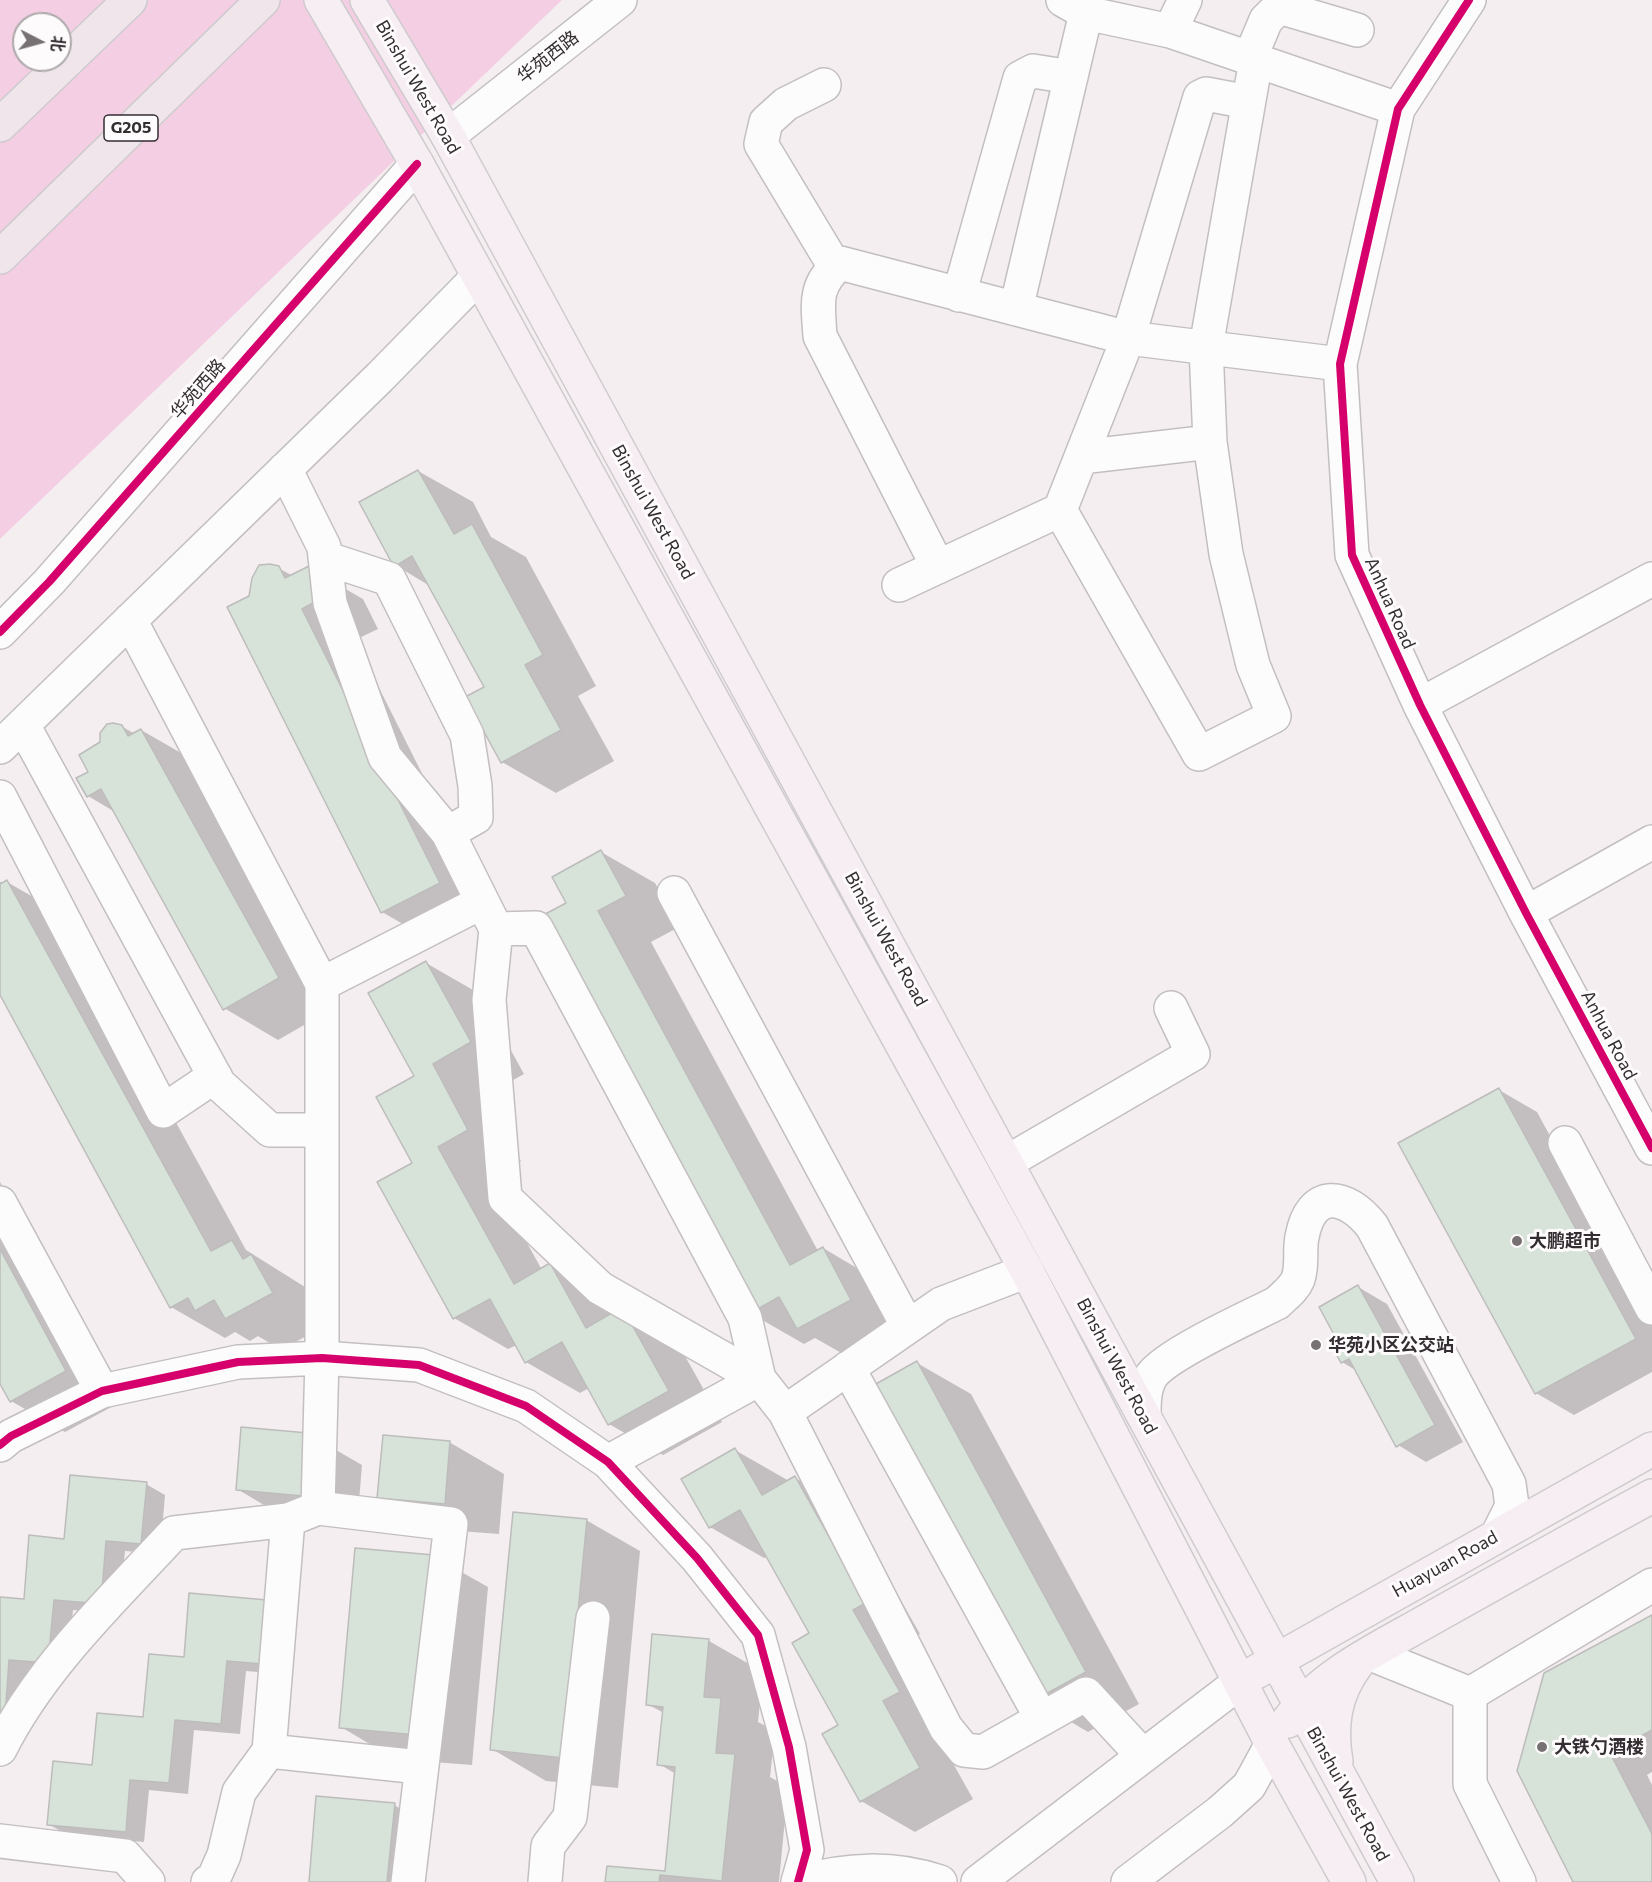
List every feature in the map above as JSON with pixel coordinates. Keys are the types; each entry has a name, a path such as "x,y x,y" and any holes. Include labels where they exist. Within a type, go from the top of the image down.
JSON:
{"highway":[{"path":"0,125 130,0"},
{"name":"G205","path":"0,256 262,0"}],"main road":[{"name":"Binshui West Road","path":"321,0 417,164 1027,1271 1240,1682 1283,1704"},
{"name":"Binshui West Road","path":"367,0 448,136 1007,1161 1144,1416 1283,1704 1338,1776 1397,1882"},
{"name":"Huayuan Road","path":"1283,1704 1305,1653 1337,1625 1652,1449"},
{"path":"1240,1682 1283,1704 1319,1687 1366,1657 1547,1552 1652,1496"},
{"path":"1338,1776 1333,1742 1333,1720 1337,1700 1347,1678 1366,1657"},
{"name":"Binshui West Road","path":"1283,1704 1301,1796 1349,1882"}],"street":[{"name":"华苑西路","path":"448,136 620,0"},
{"path":"1170,31 1185,0"},
{"name":"Anhua Road","path":"1469,0 1398,109 1340,364 1352,555 1420,705 1526,913 1652,1148"},
{"path":"1016,309 1071,77 1075,6 1170,31 1398,109"},
{"path":"1060,510 1199,754 1274,716 1253,665 1226,554 1210,442 1206,347 1248,102 1253,59 1266,20 1280,7 1357,30"},
{"path":"959,295 1020,78 1033,71 1071,77"},
{"path":"824,85 786,104 766,122 761,144 835,267"},
{"path":"899,585 1060,510 1128,338 1200,97 1206,94 1248,102"},
{"name":"华苑西路","path":"0,632 49,582 417,164"},
{"path":"938,567 820,336 817,297 826,275 840,263 1128,338 1340,364"},
{"path":"321,1130 270,1130 219,1084 11,736 478,277"},
{"path":"1081,457 1210,442"},
{"path":"285,469 324,547 330,603 385,757 448,833 489,915 489,1000 506,1198 600,1288 759,1379 785,1412 946,1728 964,1750 983,1752 1086,1694 1143,1756"},
{"path":"325,558 388,579 466,735 475,786 476,817 448,833"},
{"path":"1420,705 1652,579"},
{"path":"130,620 322,984 322,1358 318,1508"},
{"path":"0,797 163,1111 215,1076"},
{"path":"1526,913 1652,842"},
{"path":"674,893 907,1325"},
{"path":"322,984 489,915 536,928 745,1318 759,1379"},
{"path":"1007,1161 1192,1054 1171,1008"},
{"path":"1565,1143 1652,1308"},
{"path":"1144,1416 1145,1392 1152,1375 1173,1358 1277,1302 1292,1290 1301,1269 1302,1237 1307,1220 1314,1209 1324,1202 1345,1201 1360,1210 1372,1226 1509,1484 1512,1506 1498,1534"},
{"path":"0,1203 102,1391"},
{"path":"785,1412 940,1304 1027,1271"},
{"path":"0,1445 11,1436 102,1391 238,1362 322,1358 419,1365 526,1406 608,1462 697,1558 758,1635 789,1747 807,1850 798,1882"},
{"path":"848,1368 1042,1719"},
{"path":"608,1462 759,1379"},
{"path":"0,1749 17,1715 73,1643 174,1533 288,1520 318,1508 451,1524 408,1882"},
{"path":"208,1882 213,1880 224,1855 238,1792 269,1751 288,1520"},
{"path":"1470,1694 1652,1585"},
{"path":"546,1882 548,1846 570,1818 593,1618"},
{"path":"1366,1657 1470,1694"},
{"path":"978,1882 1240,1682"},
{"path":"1470,1694 1470,1784 1519,1882"},
{"path":"1128,1882 1220,1812 1249,1786 1283,1704"},
{"path":"269,1751 420,1767"},
{"path":"0,1841 125,1856 148,1882"},
{"path":"798,1882 836,1872 886,1870 940,1882"}],"shaded area":[{"path":"0,0 562,0 0,539"}],"building":[{"path":"418,470 454,534 472,524 543,655 525,665 561,730 501,763 465,697 484,687 412,556 394,567 359,502"},
{"path":"259,565 279,566 285,578 309,566 324,597 302,609 440,883 381,913 227,607 249,596 252,578"},
{"path":"107,724 122,725 128,736 141,729 279,978 223,1010 101,789 87,797 76,778 88,772 79,755 100,742 100,733"},
{"path":"601,850 626,896 598,911 790,1265 823,1247 851,1300 797,1329 779,1297 749,1314 536,919 566,903 552,877"},
{"path":"7,880 211,1251 232,1240 243,1259 251,1254 273,1293 225,1319 214,1300 195,1311 188,1298 170,1308 0,995 0,884"},
{"path":"426,961 471,1042 433,1064 468,1130 438,1147 514,1284 550,1263 586,1328 622,1307 669,1391 608,1425 562,1342 525,1363 490,1299 453,1319 377,1182 412,1163 376,1097 414,1076 368,993"},
{"name":"大鹏超市","path":"1499,1088 1636,1339 1535,1394 1398,1143"},
{"path":"0,1249 66,1371 10,1402 0,1384"},
{"path":"1358,1285 1435,1425 1396,1447 1349,1359 1341,1363 1331,1345 1338,1342 1319,1307"},
{"path":"917,1361 1086,1672 1033,1701 865,1390"},
{"path":"241,1427 308,1433 303,1496 236,1490"},
{"path":"383,1435 450,1441 445,1504 377,1498"},
{"path":"735,1448 762,1495 795,1476 866,1603 853,1610 900,1692 883,1701 920,1768 860,1802 822,1734 838,1725 792,1643 809,1633 740,1510 709,1528 681,1479"},
{"path":"70,1475 147,1482 141,1544 106,1541 101,1604 54,1600 48,1663 9,1660 5,1718 0,1717 0,1597 24,1599 29,1535 64,1539"},
{"path":"513,1512 587,1519 564,1758 490,1750"},
{"path":"355,1548 434,1555 418,1735 339,1728"},
{"path":"189,1593 267,1600 262,1664 227,1661 221,1724 175,1720 169,1783 130,1780 126,1832 47,1825 53,1761 92,1765 97,1713 143,1717 149,1654 184,1657"},
{"path":"1652,1615 1652,1730 1610,1753 1652,1834 1652,1882 1573,1882 1517,1771 1544,1673"},
{"path":"652,1634 709,1639 704,1697 721,1698 716,1753 735,1754 722,1881 660,1875 659,1882 605,1882 607,1866 665,1871 675,1767 657,1765 663,1707 646,1705"},
{"path":"316,1796 395,1803 387,1882 309,1882"}],"cycle path":[{"path":"1469,0 1398,109 1340,364 1352,555 1420,705 1526,913 1652,1148"},
{"path":"0,632 49,582 417,164"},
{"path":"0,1445 11,1436 102,1391 238,1362 322,1358 419,1365 526,1406 608,1462 697,1558 758,1635 789,1747 807,1850 798,1882"}],"place":[{"name":"大鹏超市","path":"1517,1241"},
{"name":"华苑小区公交站","path":"1316,1345"},
{"name":"大铁勺酒楼","path":"1542,1747"}]}
